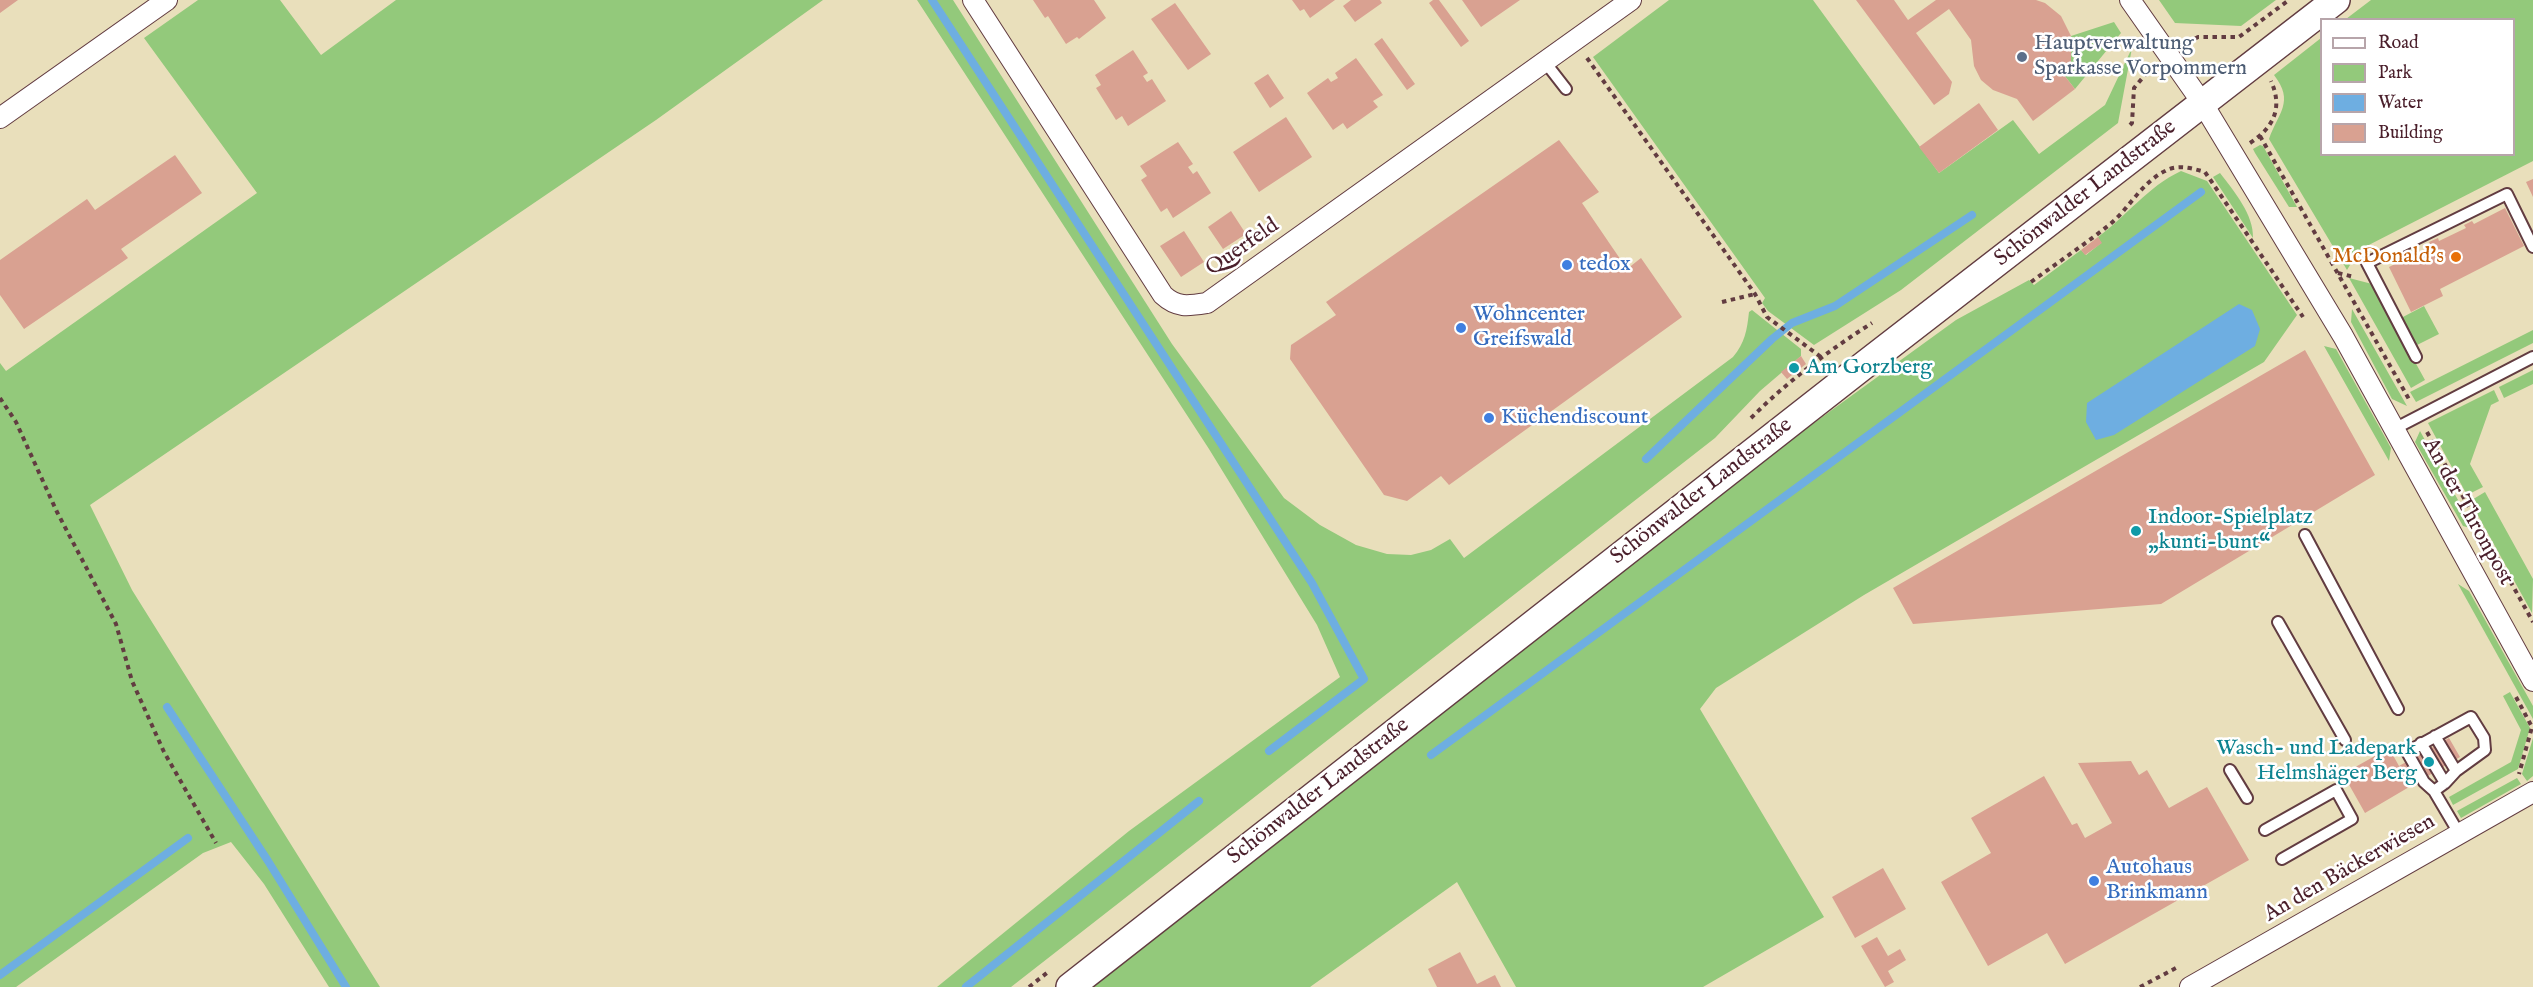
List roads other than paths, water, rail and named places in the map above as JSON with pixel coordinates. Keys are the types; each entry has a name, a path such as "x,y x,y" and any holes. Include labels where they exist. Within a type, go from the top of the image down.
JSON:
{"main road":[{"name":"Schönwalder Landstraße","path":"1070,987 1853,373 2336,0"}],"street":[{"path":"0,118 167,0"},
{"name":"Querfeld","path":"973,0 1163,295 1171,303 1182,306 1207,303 1631,0"},
{"path":"2130,0 2203,104"},
{"name":"An der Thronpost","path":"2203,104 2343,336 2533,681"},
{"name":"An den Bäckerwiesen","path":"2190,987 2533,792"}],"lane":[{"path":"1545,62 1566,89"},
{"path":"2416,357 2367,263 2507,194 2533,247"},
{"name":"An der Thronpost","path":"2394,429 2533,357"},
{"path":"2305,535 2398,709"},
{"path":"2278,622 2345,740"},
{"path":"2434,791 2456,771 2485,750 2484,738 2471,717 2407,752 2424,782 2434,791 2460,835"},
{"path":"2435,736 2456,771"},
{"path":"2421,744 2445,783"},
{"path":"2230,770 2247,798"},
{"path":"2265,831 2336,790 2352,819 2282,859"}],"water":[{"path":"2239,304 2252,310 2260,329 2255,346 2114,435 2096,440 2086,422 2087,403"}],"waterway":[{"path":"932,0 1312,583 1364,679 1269,751"},
{"path":"1431,755 2201,192"},
{"path":"1646,459 1772,339 1792,323 1835,306 1972,215"},
{"path":"167,707 268,861 346,987"},
{"path":"966,987 1199,801"},
{"path":"0,975 188,838"}],"place":[{"name":"Hauptverwaltung Sparkasse Vorpommern","path":"2022,57"},
{"name":"McDonald's","path":"2456,257"},
{"name":"tedox","path":"1567,265"},
{"name":"Wohncenter Greifswald","path":"1461,328"},
{"name":"Am Gorzberg","path":"1794,368"},
{"name":"Küchendiscount","path":"1489,418"},
{"name":"Indoor-Spielplatz „kunti-bunt“","path":"2136,531"},
{"name":"Wasch- und Ladepark Helmshäger Berg","path":"2429,762"},
{"name":"Autohaus Brinkmann","path":"2094,881"}]}
